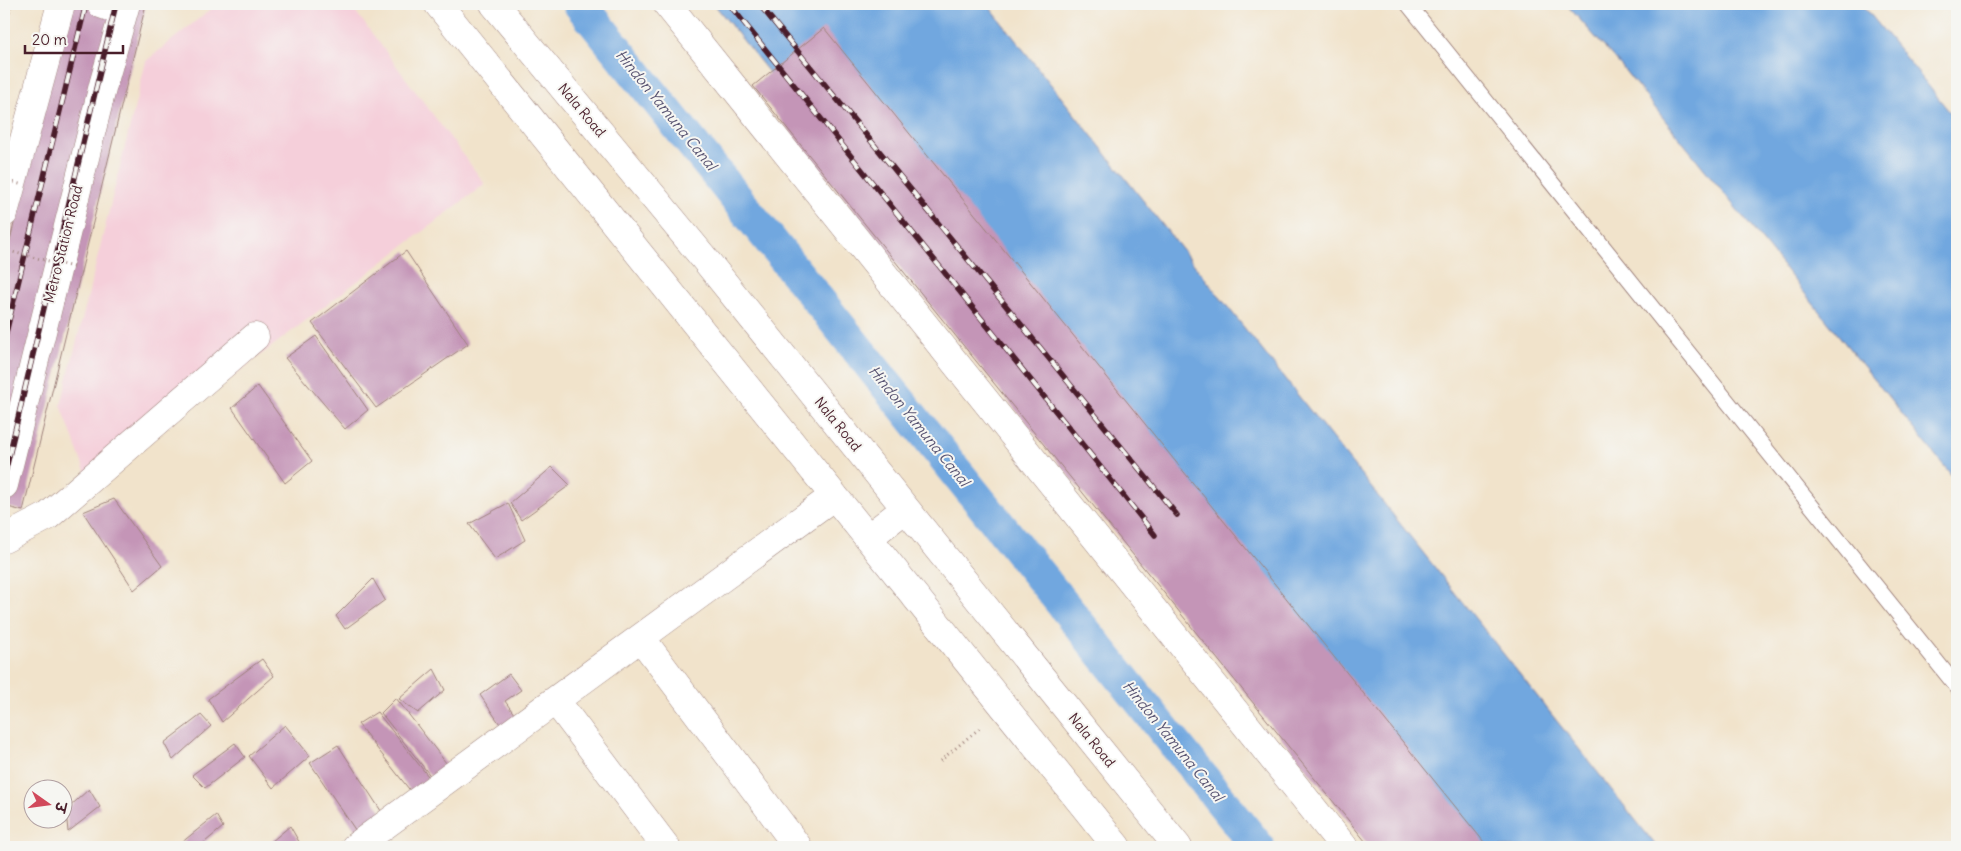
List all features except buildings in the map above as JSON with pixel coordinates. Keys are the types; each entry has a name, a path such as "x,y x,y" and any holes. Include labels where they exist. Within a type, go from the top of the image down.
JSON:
{"street":[{"path":"4,213 61,4"},
{"path":"438,4 1117,847"},
{"name":"Nala Road","path":"494,4 714,271 1178,847"},
{"path":"667,4 1344,847"},
{"name":"Metro Station Road","path":"4,485 122,6"},
{"path":"4,539 48,516 255,337"},
{"path":"355,847 834,496"},
{"path":"868,538 906,509"},
{"path":"641,638 798,847"},
{"path":"556,701 666,847"}],"lane":[{"path":"1408,4 1957,686"}],"path":[{"path":"4,37 11,4"},
{"path":"4,180 23,185"},
{"path":"4,250 73,268"},
{"path":"940,761 1004,707"}],"shaded area":[{"path":"217,4 350,4 485,184 90,485 61,405 146,61"}],"water":[{"path":"714,4 987,4 1657,847 1391,847"},
{"path":"1566,4 1862,4 1957,121 1957,482 1622,67"}],"waterway":[{"name":"Hindon Yamuna Canal","path":"580,4 1258,847"}],"railway":[{"path":"4,341 86,4"},
{"path":"4,477 116,4"},
{"path":"729,4 1155,535"},
{"path":"759,4 1177,515"}]}
